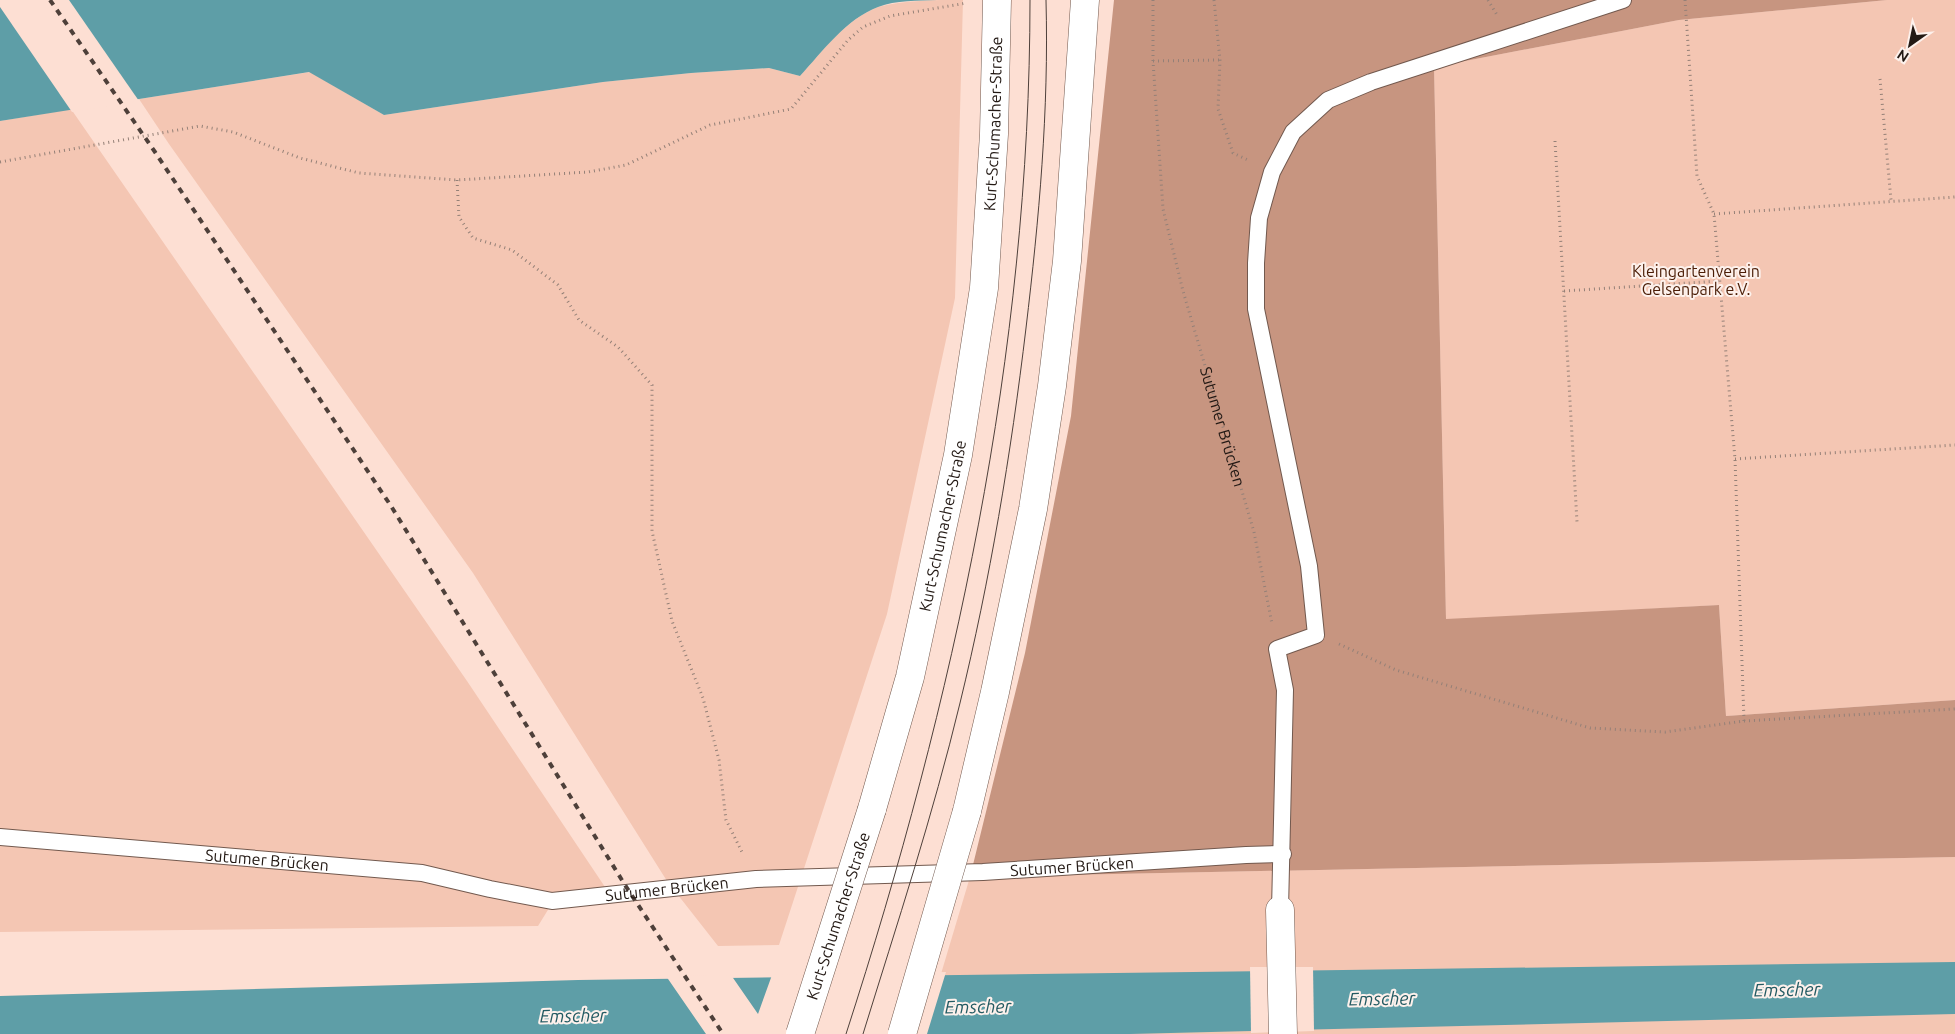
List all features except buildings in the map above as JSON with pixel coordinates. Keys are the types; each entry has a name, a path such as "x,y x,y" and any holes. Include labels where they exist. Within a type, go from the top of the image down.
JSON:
{"main road":[{"path":"902,1034 967,810 996,692 1031,519 1052,386 1068,260 1085,1"},
{"name":"Kurt-Schumacher-Straße","path":"800,1034 872,810 910,677 958,455 984,288 994,134 989,5"},
{"path":"1280,910 1283,1034"}],"lane":[{"path":"1280,910 1283,854 1285,690 1277,649 1316,635 1309,566 1256,309 1256,263 1259,218 1272,172 1293,132 1328,100 1371,82 1623,0"},
{"name":"Sutumer Brücken","path":"0,836 422,873 552,901 756,879 983,872 1246,854 1283,854"}],"path":[{"name":"Sutumer Brücken","path":"1153,0 1153,61 1163,209 1183,291 1254,532 1277,649"},
{"path":"1214,0 1220,60 1218,109 1233,153 1272,172"},
{"path":"1685,0 1697,176 1714,214 1735,459 1744,721"},
{"path":"0,162 200,126 233,132 300,158 359,173 456,180 579,173 626,164 710,125 791,108 848,40 863,27 890,16 989,5"},
{"path":"1153,61 1220,60"},
{"path":"1880,80 1891,200"},
{"path":"1555,141 1577,522"},
{"path":"456,180 459,217 473,238 512,250 558,285 579,320 618,347 652,385 652,531 672,621 703,698 718,760 726,820 756,879"},
{"path":"1714,214 1891,200 1955,197"},
{"path":"1564,291 1719,281"},
{"path":"1735,459 1955,445"},
{"path":"1316,635 1396,670 1590,728 1665,732 1744,721 1955,709"}],"green space":[{"path":"931,0 963,0 955,298 887,614 779,945 718,946 667,881 473,573 139,99 310,72 384,115 603,82 691,73 769,68 800,76 845,28 878,7"},
{"name":"Kleingartenverein Gelsenpark e.V.","path":"1887,0 1955,0 1955,700 1726,716 1719,605 1446,620 1434,67 1679,20"},
{"path":"71,109 467,681 605,887 559,892 538,926 0,932 0,121"},
{"path":"1955,857 1955,1034 923,1034 970,877"}],"shaded area":[{"path":"1114,0 1887,0 1679,20 1434,67 1446,619 1719,605 1726,716 1955,700 1955,857 970,877 1025,653 1071,416"}],"water":[{"path":"0,0 937,0 892,3 866,12 845,28 800,76 769,68 691,73 603,82 384,115 309,72 0,121"},
{"name":"Emscher","path":"1955,962 1955,1014 1130,1034 0,1034 0,996 578,980"}],"pier":[{"path":"0,0 69,0 139,101 72,112 0,7"},
{"path":"1250,967 1313,967 1314,1031 1251,1033"},
{"path":"946,972 927,1034 706,1034 666,976 731,975 758,1014 772,975"}],"tram line":[{"path":"846,1034 885,908 920,781 952,653 979,524 1000,394 1016,263 1027,132 1030,0"},
{"path":"863,1034 914,869 949,745 971,657 999,517 1020,375 1039,205 1046,82 1046,0"}],"railway":[{"path":"50,0 155,152 391,506 625,885 723,1034"}]}
